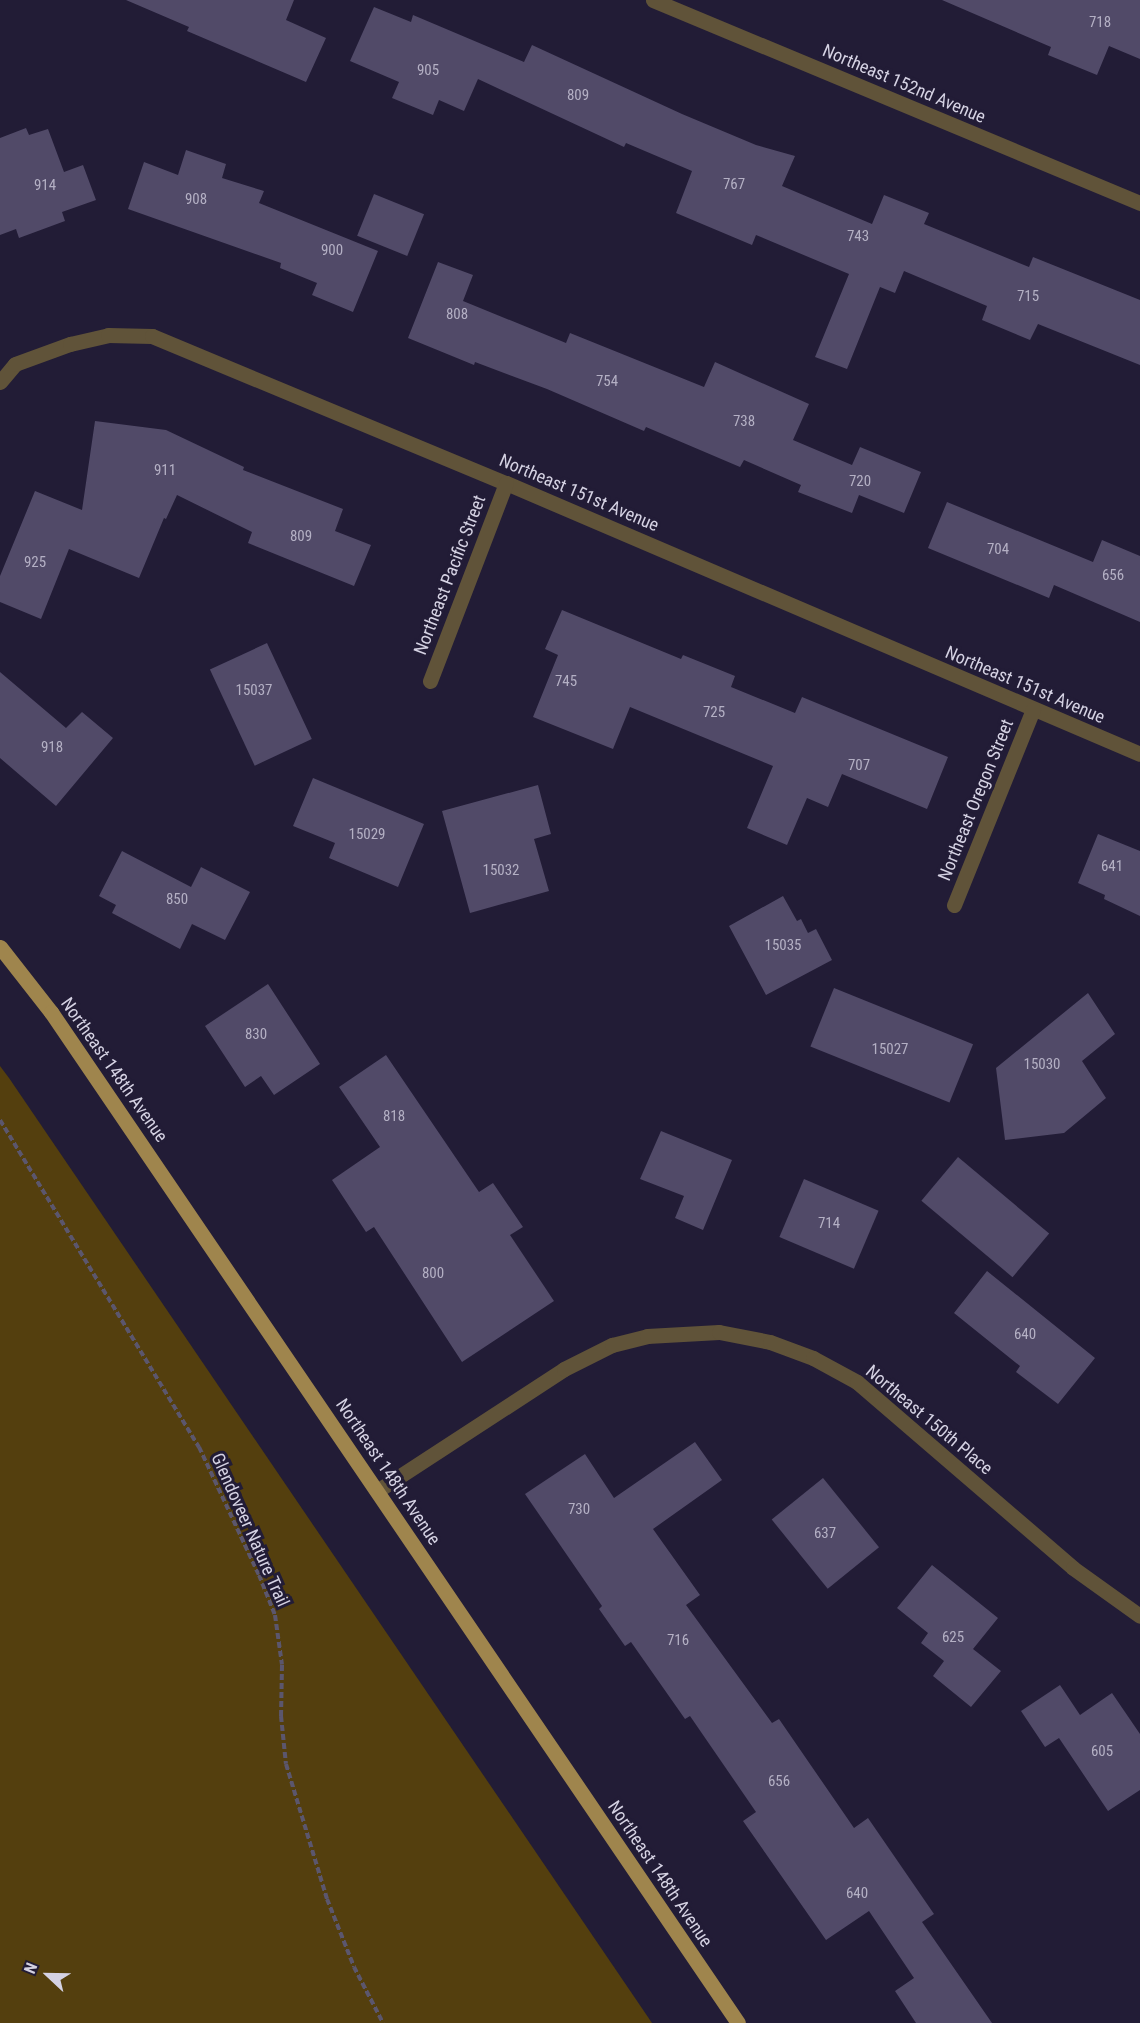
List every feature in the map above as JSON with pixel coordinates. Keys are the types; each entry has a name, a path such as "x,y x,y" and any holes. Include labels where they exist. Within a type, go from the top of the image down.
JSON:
{"main road":[{"name":"Northeast 148th Avenue","path":"0,947 58,1021 738,2023"}],"street":[{"name":"Northeast 152nd Avenue","path":"652,0 1140,203"},
{"name":"Northeast 151st Avenue","path":"0,382 15,364 70,344 108,335 152,336 506,483 1140,754"},
{"name":"Northeast Pacific Street","path":"430,681 506,483"},
{"name":"Northeast Oregon Street","path":"954,905 1033,709"},
{"name":"Northeast 150th Place","path":"377,1491 564,1369 612,1345 647,1336 719,1332 770,1342 813,1358 857,1382 1073,1568 1140,1616"}],"path":[{"name":"Glendoveer Nature Trail","path":"0,1120 199,1447 259,1575 275,1615 282,1665 281,1716 286,1764 327,1899 354,1967 383,2023"}],"shaded area":[{"path":"0,1066 9,1078 652,2023 0,2023"}],"building":[{"path":"126,0 294,0 286,20 326,38 306,82 187,31 189,27"},
{"path":"942,0 1140,0 1140,59 1109,46 1097,75 1048,55 1051,47"},
{"path":"374,7 411,22 413,15 524,62 532,45 682,114 756,145 795,156 782,186 872,224 884,195 929,213 924,224 1029,267 1033,257 1140,300 1140,365 1038,324 1030,340 982,320 987,306 904,271 895,293 880,287 847,369 815,357 849,274 756,235 752,245 676,213 692,171 626,143 624,147 478,79 464,111 439,100 433,115 392,98 399,82 350,61"},
{"path":"26,128 29,135 48,129 64,172 83,165 96,200 62,212 65,221 19,238 16,229 0,235 0,138"},
{"path":"186,150 226,164 222,178 264,191 259,203 378,251 353,312 312,295 317,283 280,268 281,263 128,209 144,162 178,175"},
{"path":"374,194 424,214 407,256 357,236"},
{"path":"438,262 473,275 463,301 566,343 570,333 704,387 715,362 809,404 793,440 852,465 860,447 921,472 904,513 859,495 852,513 798,492 801,485 744,460 740,467 646,427 644,431 547,389 475,362 474,365 408,338"},
{"path":"95,421 166,430 244,467 243,470 343,509 335,531 371,545 354,586 248,543 252,532 177,495 166,519 164,518 139,578 69,549 41,619 0,602 0,576 35,491 82,510"},
{"path":"947,502 1093,562 1102,540 1140,556 1140,622 1054,585 1049,598 928,548"},
{"path":"562,610 681,659 683,655 735,676 731,687 795,713 802,697 948,757 927,809 842,774 828,807 807,798 787,845 747,828 773,766 630,707 613,749 533,717 558,655 545,649"},
{"path":"267,643 312,739 255,766 210,670"},
{"path":"0,672 66,728 82,712 113,738 56,806 0,758"},
{"path":"313,778 424,824 398,887 329,858 335,843 293,826"},
{"path":"538,785 551,834 534,839 549,891 470,913 442,811"},
{"path":"1098,834 1140,851 1140,916 1104,899 1105,895 1078,883"},
{"path":"122,851 191,887 201,867 250,892 225,940 192,924 180,949 112,913 116,905 99,896"},
{"path":"783,896 797,921 801,919 808,933 816,929 832,960 766,995 729,926"},
{"path":"268,984 320,1064 274,1095 261,1076 245,1087 205,1026"},
{"path":"834,988 973,1044 949,1103 810,1046"},
{"path":"1088,993 1115,1034 1082,1061 1106,1098 1064,1133 1005,1140 996,1068"},
{"path":"386,1055 479,1192 493,1183 523,1227 510,1235 554,1301 462,1362 374,1227 366,1232 332,1180 380,1147 339,1087"},
{"path":"661,1131 732,1160 703,1230 675,1218 684,1196 640,1179"},
{"path":"958,1157 1049,1233 1013,1277 921,1201"},
{"path":"804,1179 879,1211 854,1269 779,1237"},
{"path":"987,1271 1095,1358 1058,1404 1016,1372 1020,1366 954,1313"},
{"path":"695,1442 722,1480 653,1529 700,1595 686,1605 772,1723 779,1719 854,1828 868,1818 934,1914 922,1922 992,2023 916,2023 895,1991 914,1978 869,1911 826,1940 743,1821 756,1812 690,1716 685,1719 631,1642 625,1646 599,1609 602,1606 525,1494 585,1454 614,1498"},
{"path":"823,1478 879,1547 828,1589 772,1520"},
{"path":"932,1565 998,1618 973,1649 1001,1671 971,1707 933,1676 944,1661 921,1643 928,1633 897,1608"},
{"path":"1060,1685 1080,1715 1112,1693 1140,1734 1140,1790 1108,1811 1059,1738 1045,1747 1021,1711"}]}
